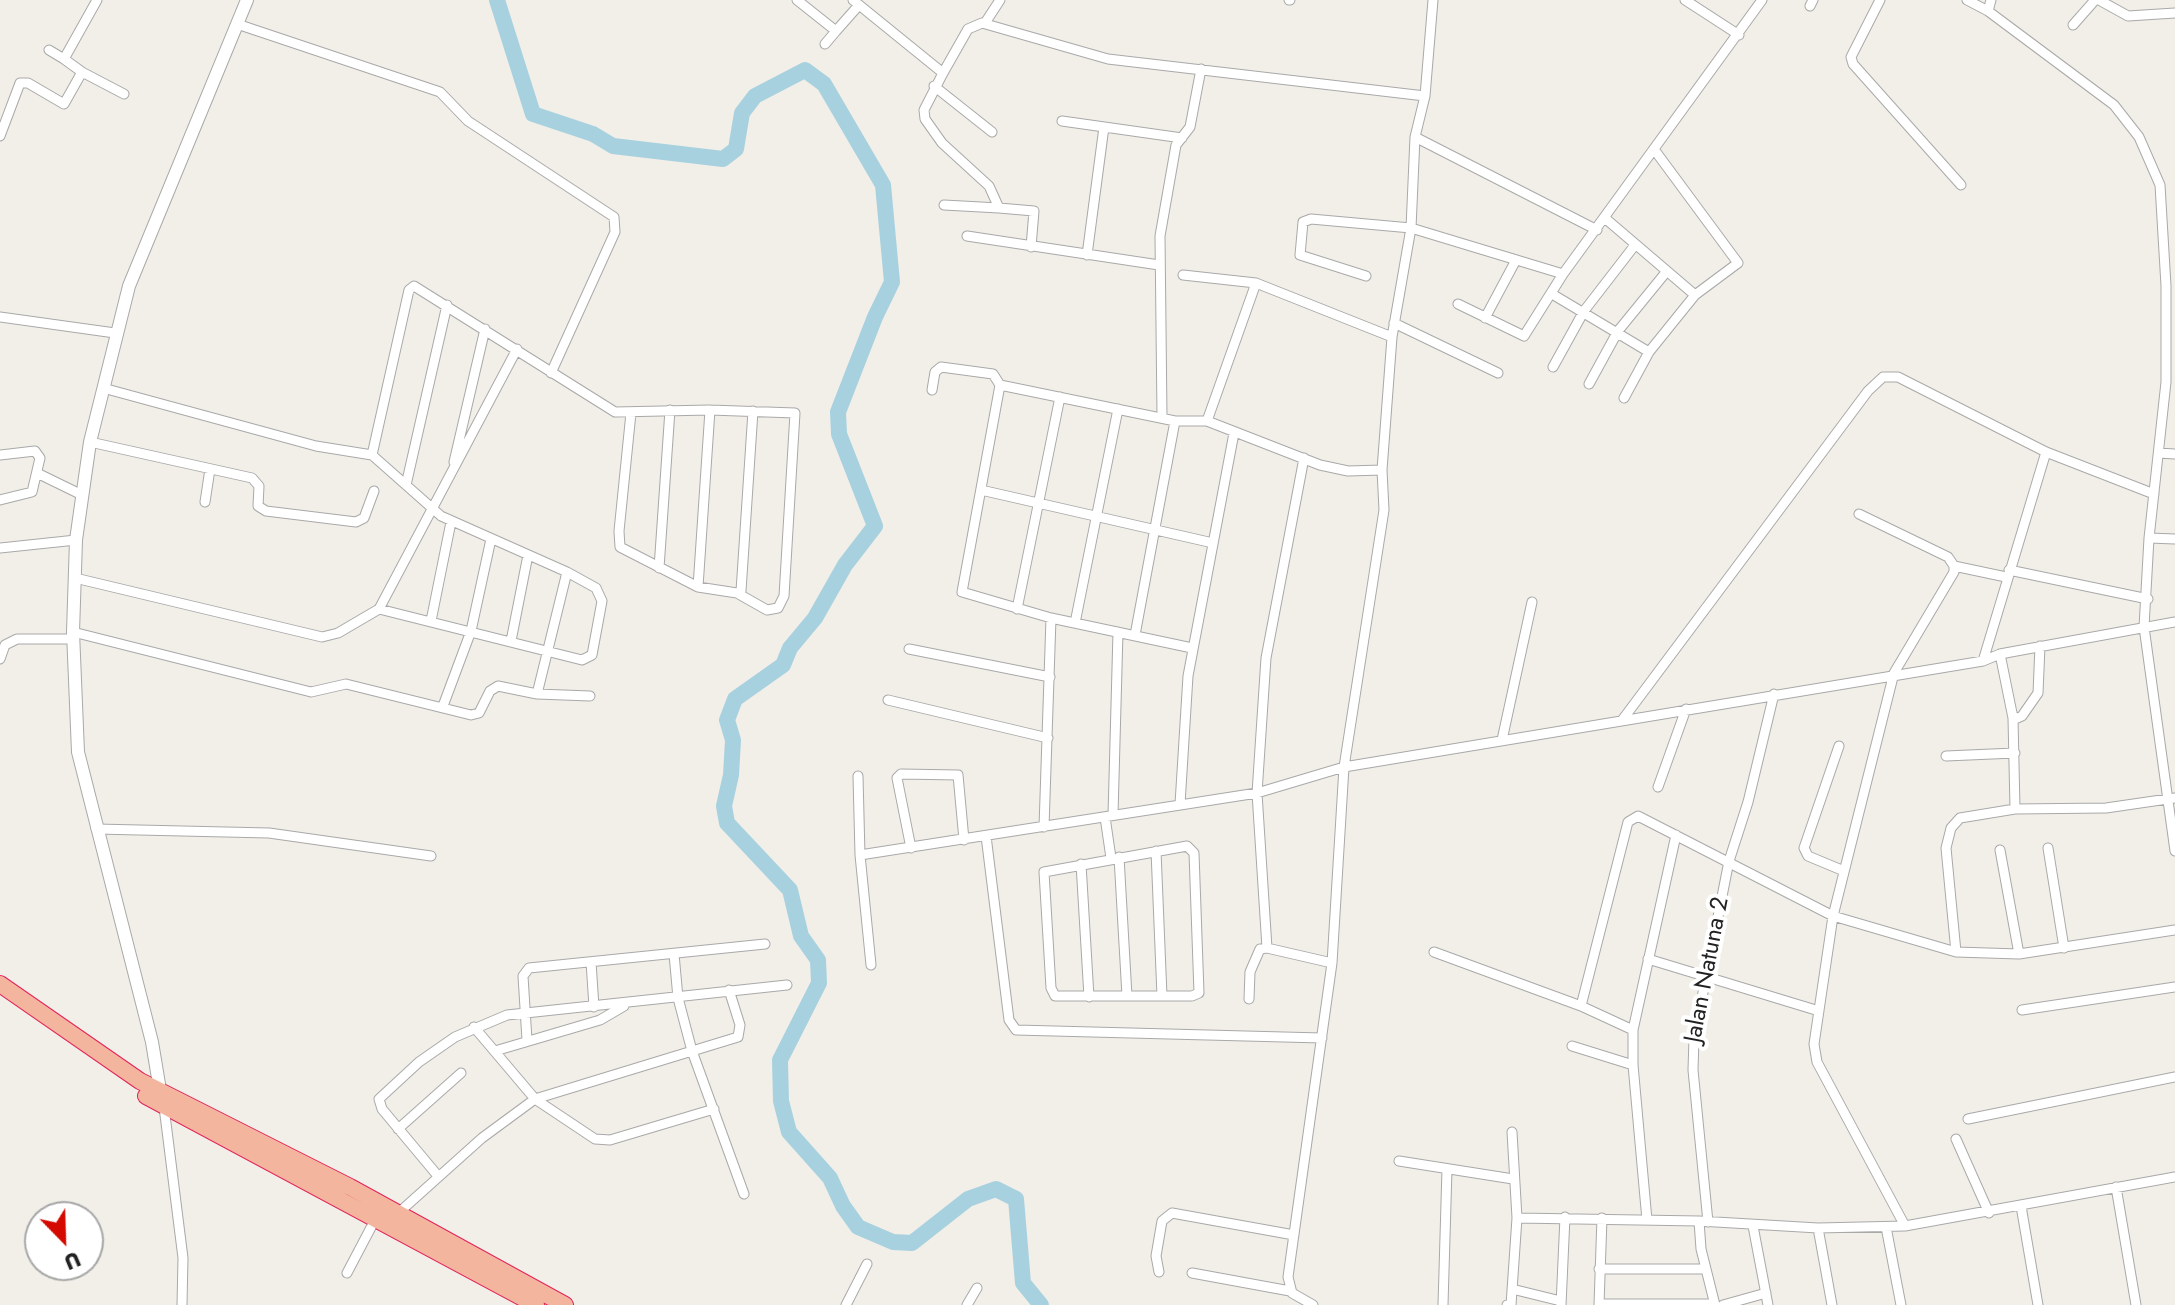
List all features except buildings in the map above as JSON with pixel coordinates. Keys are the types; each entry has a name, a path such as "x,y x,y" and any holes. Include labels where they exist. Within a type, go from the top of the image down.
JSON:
{"highway":[{"path":"0,984 36,1016"},
{"path":"0,998 36,1016 162,1100 387,1214 535,1299 565,1305"}],"street":[{"path":"64,59 97,0"},
{"path":"182,1305 183,1258 152,1042 96,829 75,725 73,636 76,540 80,494 90,442 129,286 247,0"},
{"path":"797,0 836,31"},
{"path":"985,23 1000,0"},
{"path":"1290,1291 1288,1277 1332,963 1344,767 1384,510 1382,470 1392,337 1411,228 1415,137 1425,96 1433,0"},
{"path":"1685,0 1739,35"},
{"path":"1458,304 1524,336 1563,274 1656,152 1762,0"},
{"path":"1880,0 1851,57 1853,64 1961,185"},
{"path":"1967,0 1988,11 2114,105 2139,137 2170,206 2166,382 2149,538 2148,599 2144,627 2171,799 2175,851"},
{"path":"1988,11 1991,0"},
{"path":"2073,25 2097,0 2128,16 2175,13"},
{"path":"825,44 856,3 943,73"},
{"path":"999,208 989,186 942,143 927,123 924,110 934,86 974,24 985,23 1108,59 1425,96"},
{"path":"237,24 440,92 468,121 614,217 615,232 551,373"},
{"path":"49,50 124,94"},
{"path":"1162,417 1159,265 1162,218 1176,145 1190,127 1201,69"},
{"path":"0,136 20,83 28,83 63,105 82,72"},
{"path":"934,86 992,132"},
{"path":"1062,121 1182,138"},
{"path":"1087,255 1104,127"},
{"path":"1415,137 1597,230"},
{"path":"1624,398 1649,352 1695,295 1736,268 1738,262 1656,152"},
{"path":"944,205 1034,211 1031,247"},
{"path":"1366,276 1302,257 1299,252 1303,222 1311,219 1411,228 1563,274"},
{"path":"1606,219 1695,295"},
{"path":"967,236 1159,265"},
{"path":"1553,367 1584,311 1635,245"},
{"path":"1485,318 1516,260"},
{"path":"1589,384 1618,331 1667,271"},
{"path":"1183,275 1256,283 1392,337"},
{"path":"1207,421 1256,283"},
{"path":"372,455 409,288 417,287 607,409 631,413 710,410 795,413 784,596 778,608 767,610 737,593 698,587 624,551 619,542 631,413"},
{"path":"1552,294 1649,352"},
{"path":"406,485 447,305"},
{"path":"0,317 115,333"},
{"path":"1394,323 1498,373"},
{"path":"451,477 485,329"},
{"path":"75,578 322,637 338,633 379,609 517,349"},
{"path":"932,390 936,369 941,367 993,374 1000,385 961,590 967,597 1192,648"},
{"path":"1623,719 1879,378 1898,377 2046,452 2154,494"},
{"path":"1000,385 1175,421 1207,421 1341,470 1382,470"},
{"path":"103,388 316,446 372,455 432,510 451,522 567,572 601,594 593,651 582,660 379,609"},
{"path":"1017,609 1060,397"},
{"path":"1075,623 1118,409"},
{"path":"659,568 670,410"},
{"path":"698,587 710,410"},
{"path":"737,593 741,591 753,411"},
{"path":"1135,635 1175,421"},
{"path":"1180,804 1192,648 1234,433"},
{"path":"90,442 254,480 259,489 258,506 266,511 356,522 364,518 374,491"},
{"path":"0,455 38,452 37,473 31,493 0,500"},
{"path":"1983,661 2046,452"},
{"path":"2159,453 2175,454"},
{"path":"1267,948 1257,793 1267,642 1304,458"},
{"path":"205,502 210,469"},
{"path":"37,473 80,494"},
{"path":"981,490 1213,543"},
{"path":"1859,514 1948,557 1954,566 1954,572 1894,673 1833,916 1814,1044 1817,1062 1905,1226"},
{"path":"431,621 451,522"},
{"path":"2149,538 2175,539"},
{"path":"443,706 471,631 491,539"},
{"path":"0,548 76,540"},
{"path":"511,641 528,555"},
{"path":"1954,566 2148,599"},
{"path":"537,694 567,572"},
{"path":"1502,740 1532,602"},
{"path":"1044,827 1051,618"},
{"path":"860,855 1257,793 1344,767 1894,673 1983,661 2000,654 2175,622"},
{"path":"1118,632 1109,816 1127,996"},
{"path":"0,659 5,645 17,639 73,636 311,692 346,684 475,715 493,687 537,694 590,696"},
{"path":"2013,720 2022,716 2038,693 2040,646"},
{"path":"909,649 1050,677"},
{"path":"2000,654 2013,720 2015,809"},
{"name":"Jalan Natuna 2","path":"1718,1305 1706,1269 1692,1055 1704,976 1729,861 1774,694"},
{"path":"888,700 1048,738"},
{"path":"1658,787 1686,709"},
{"path":"1839,746 1804,850 1808,856 1844,871"},
{"path":"1946,756 2015,753"},
{"path":"911,848 897,778 901,774 958,775 964,840"},
{"path":"858,776 860,855 871,965"},
{"path":"1956,952 1946,848 1948,832 1966,815 2015,809 2106,808 2171,799"},
{"path":"1581,1006 1628,822 1636,816 1644,817 1833,916 1956,952 2019,954 2175,930"},
{"path":"96,829 282,834 431,856"},
{"path":"1647,1220 1633,1065 1633,1030 1676,835"},
{"path":"986,836 1009,1020 1016,1030 1322,1038"},
{"path":"1187,846 1193,851 1199,993 1192,996 1057,996 1052,992 1043,879 1049,869 1156,851 1187,846"},
{"path":"2048,848 2064,948"},
{"path":"2000,850 2019,954"},
{"path":"1156,851 1162,996"},
{"path":"1081,864 1089,997"},
{"path":"527,1040 523,976 526,969 765,944"},
{"path":"1249,999 1250,972 1256,954 1267,948 1332,963"},
{"path":"1434,952 1581,1006 1633,1030"},
{"path":"674,954 678,998 692,1051 744,1194"},
{"path":"1648,959 1819,1011"},
{"path":"591,962 594,1007"},
{"path":"438,1176 380,1105 381,1096 437,1048 474,1027 525,1013 787,985"},
{"path":"2022,1010 2175,987"},
{"path":"347,1273 387,1214 535,1099 741,1033 729,990"},
{"path":"495,1051 600,1020 626,1004"},
{"path":"474,1027 535,1099 600,1141 714,1109"},
{"path":"1572,1046 1633,1065"},
{"path":"398,1129 461,1073"},
{"path":"1968,1119 2175,1077"},
{"path":"1510,1305 1517,1218 1512,1132"},
{"path":"1956,1139 1989,1213"},
{"path":"1399,1161 1513,1179"},
{"path":"1443,1305 1447,1169"},
{"path":"1517,1218 1703,1221 1818,1228 1905,1226 2175,1177"},
{"path":"2116,1187 2136,1305"},
{"path":"2021,1206 2038,1305"},
{"path":"1159,1272 1156,1256 1162,1221 1172,1213 1294,1235"},
{"path":"1512,1289 1561,1303 1565,1217"},
{"path":"1602,1218 1599,1304 1718,1305 1766,1293"},
{"path":"1753,1226 1768,1305"},
{"path":"1886,1227 1901,1305"},
{"path":"1818,1228 1832,1305"},
{"path":"846,1305 867,1264"},
{"path":"1599,1269 1706,1269"},
{"path":"1192,1273 1290,1291 1313,1305"},
{"path":"967,1305 977,1288"}],"waterway":[{"path":"497,0 533,114 593,134 613,146 723,159 736,149 742,113 755,96 805,70 824,84 883,185 892,282 838,412 839,434 875,526 845,565 815,618 790,648 783,665 735,699 727,720 733,740 731,775 724,806 727,823 790,890 801,936 818,960 819,983 780,1060 781,1101 789,1132 830,1178 843,1206 858,1227 893,1242 912,1243 968,1199 996,1189 1016,1199 1023,1283 1041,1305"}]}
